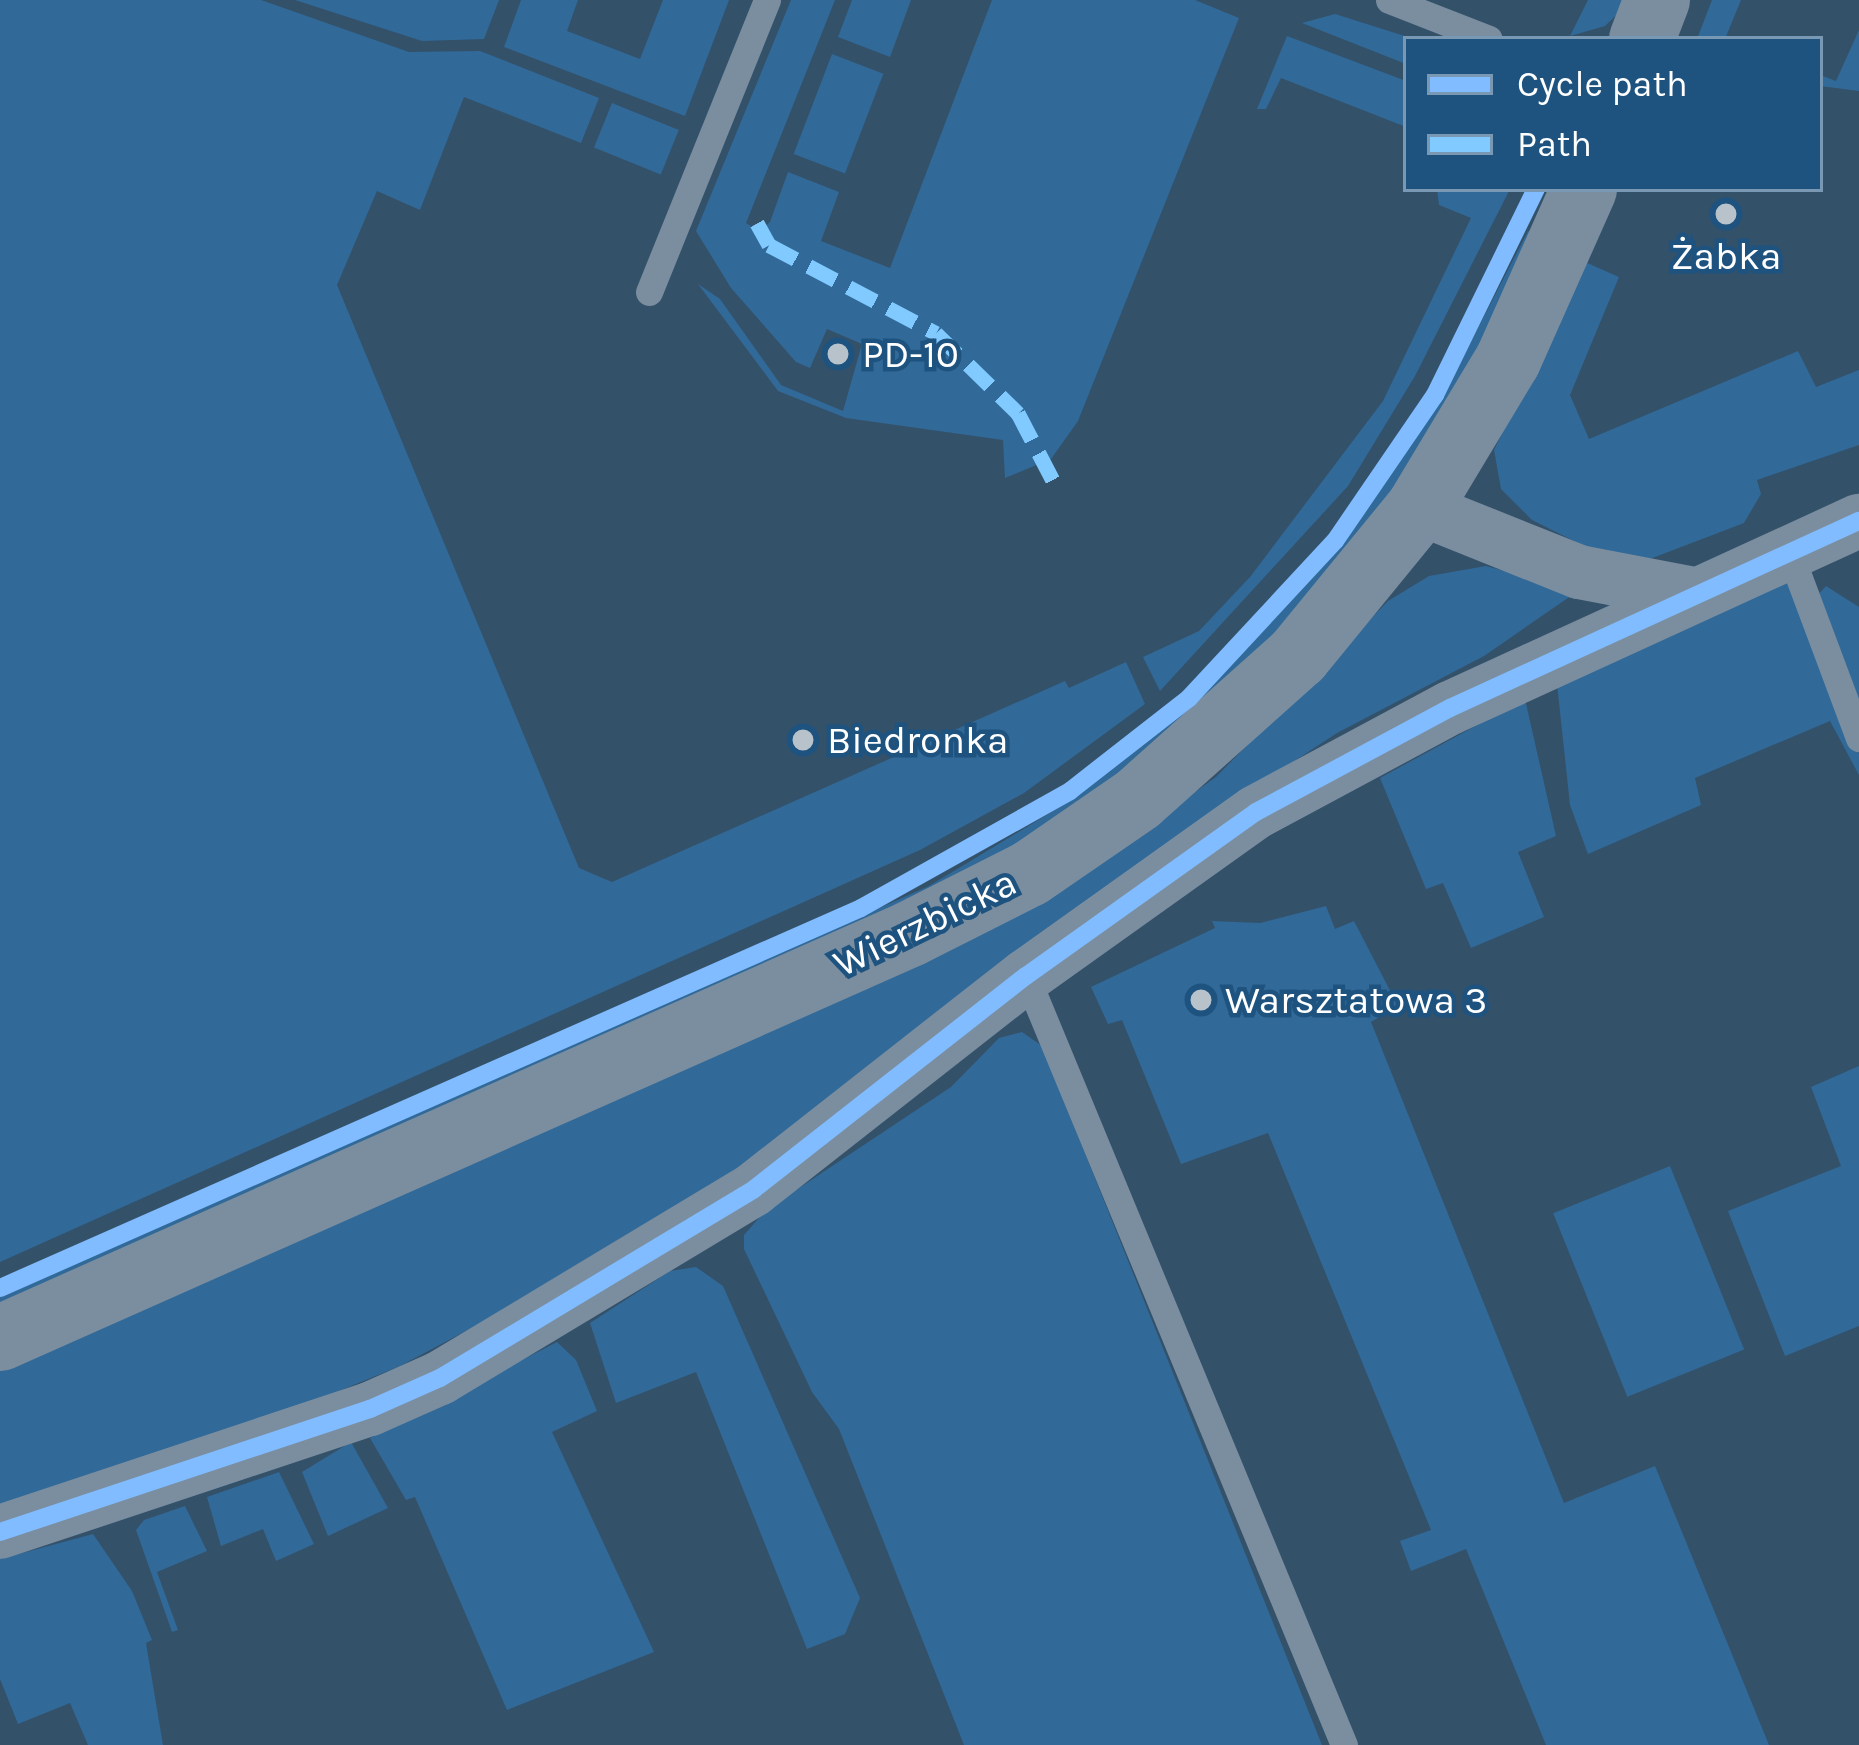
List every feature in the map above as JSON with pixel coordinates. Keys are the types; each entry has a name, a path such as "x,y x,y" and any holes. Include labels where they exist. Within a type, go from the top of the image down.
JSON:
{"street":[{"path":"1643,36 1657,0"},
{"name":"Wierzbicka","path":"0,1338 1029,874 1138,799 1250,704 1335,615 1419,508 1508,360 1583,192"},
{"path":"1419,508 1593,576 1689,593"},
{"path":"0,1532 92,1507 440,1378 754,1189 1026,976 1256,812 1689,593 1859,521"}],"lane":[{"path":"649,292 767,0"},
{"path":"1389,0 1481,36"},
{"path":"1789,550 1859,738"},
{"path":"1026,976 1344,1745"}],"shaded area":[{"path":"0,0 261,0 409,52 480,51 599,98 581,143 464,97 420,210 377,191 337,285 579,868 612,882 1065,681 1069,688 1126,662 1145,704 1024,793 920,850 0,1262"},
{"path":"295,0 499,0 484,39 422,41"},
{"path":"521,0 578,0 567,31 640,59 663,0 729,0 685,116 504,47"},
{"path":"791,0 835,0 746,223 759,231 770,222 788,172 839,192 821,241 890,268 992,0 1195,0 1239,18 1078,421 1051,459 1005,478 1003,440 846,418 778,391 698,284 720,299 781,385 843,411 862,344 827,329 810,368 796,362 731,288 696,231"},
{"path":"852,0 911,0 890,57 838,37"},
{"path":"1588,0 1632,0 1605,26 1570,36"},
{"path":"1712,0 1741,0 1726,36 1698,36"},
{"path":"1335,14 1405,36 1403,63 1302,23"},
{"path":"1859,30 1859,91 1823,86 1823,76 1836,81"},
{"path":"1287,36 1403,80 1403,126 1281,78 1266,109 1257,109"},
{"path":"832,54 883,74 845,174 794,154"},
{"path":"612,103 679,130 661,174 594,148"},
{"path":"1437,192 1508,192 1415,376 1348,486 1160,691 1143,657 1199,631 1250,577 1383,401 1471,218 1439,205"},
{"path":"1528,231 1537,236 1484,347 1363,541 1189,724 992,865 0,1310 0,1297 929,886 1073,799 1198,700 1338,550 1446,390"},
{"path":"1585,262 1619,277 1570,395 1589,439 1798,351 1816,387 1859,370 1859,445 1757,480 1761,494 1744,523 1642,562 1610,559 1532,520 1501,489 1494,450"},
{"path":"1486,566 1578,591 1484,656 1337,733 1267,779 733,1171 539,1292 400,1366 217,1441 0,1510 0,1369 1033,907 1216,777 1388,601 1429,576"},
{"path":"1788,582 1859,754 1859,775 1830,721 1695,778 1701,805 1588,854 1570,805 1557,684"},
{"path":"1826,586 1859,607 1859,715 1816,597"},
{"path":"1525,699 1556,836 1518,852 1544,917 1471,948 1443,883 1426,889 1380,778"},
{"path":"1326,906 1335,929 1354,921 1398,1006 1371,1022 1564,1503 1655,1466 1769,1745 1546,1745 1466,1549 1411,1571 1400,1541 1431,1530 1268,1133 1181,1164 1122,1020 1108,1024 1091,987 1215,928 1212,921 1260,923"},
{"path":"1022,1032 1042,1046 1322,1745 964,1745 839,1429 812,1392 744,1249 744,1235 766,1210 951,1087 999,1038"},
{"path":"1859,1066 1859,1326 1785,1356 1728,1211 1841,1166 1811,1087"},
{"path":"1670,1166 1744,1350 1627,1397 1553,1213"},
{"path":"696,1267 723,1286 860,1598 845,1634 807,1649 696,1372 616,1403 590,1323 670,1271"},
{"path":"557,1342 576,1360 597,1411 552,1432 654,1652 507,1710 415,1497 406,1500 370,1438"},
{"path":"351,1442 388,1508 328,1536 302,1472"},
{"path":"279,1472 314,1544 276,1561 263,1529 221,1546 207,1497"},
{"path":"185,1506 207,1551 157,1572 178,1630 172,1632 136,1530 144,1520"},
{"path":"93,1534 132,1591 152,1640 146,1643 163,1745 88,1745 70,1703 18,1724 0,1679 0,1559"}],"marked path":[{"path":"757,223 769,245 936,333 1018,413 1055,484"}],"cycle path":[{"path":"0,1288 861,908 1070,791 1189,698 1335,541 1435,395 1535,192"},
{"path":"0,1532 370,1409 440,1378 754,1189 1026,976 1256,812 1450,708 1859,521"}],"place":[{"name":"Żabka","path":"1726,214"},
{"name":"PD-10","path":"838,354"},
{"name":"Biedronka","path":"803,740"},
{"name":"Warsztatowa 3","path":"1201,1000"}]}
